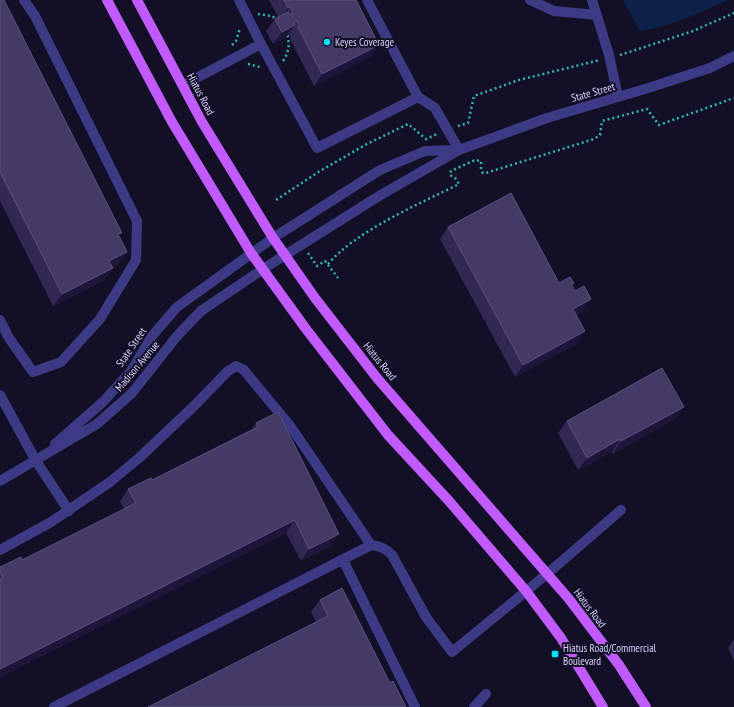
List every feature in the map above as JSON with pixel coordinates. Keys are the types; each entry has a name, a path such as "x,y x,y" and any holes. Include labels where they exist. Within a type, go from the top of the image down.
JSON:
{"main road":[{"path":"107,0 172,122 251,254 306,329 388,435 454,507 526,591 562,638 603,707"},
{"name":"Hiatus Road","path":"137,0 202,122 285,255 377,378 570,599 614,659 646,707"}],"street":[{"path":"0,320 9,338 34,372 61,362 100,319 136,260 136,221 35,16 24,0"},
{"path":"239,0 317,148 418,97"},
{"path":"367,0 418,97 435,108 459,150"},
{"path":"530,0 554,11 597,15"},
{"path":"592,0 610,58 618,97"},
{"path":"182,85 261,44"},
{"name":"State Street","path":"285,255 379,196 459,150 547,118 710,68 734,56"},
{"name":"State Street","path":"36,461 104,401 131,371 152,336 177,307 273,238 380,170 425,151 459,150"},
{"name":"Madison Avenue","path":"0,481 97,424 132,393 177,336 202,310 285,255"},
{"path":"0,550 69,511 110,482 139,458 193,407 228,370 236,366 243,369 291,427 371,545"},
{"path":"0,395 36,461 69,511"},
{"path":"54,707 371,545 386,549 392,555 426,617 452,652 547,574 621,510"},
{"path":"343,560 415,707"},
{"path":"474,707 486,694"}],"path":[{"path":"276,200 320,170 408,124 426,139 446,129 468,123 474,96 519,80 610,58 693,31 734,13"},
{"path":"328,264 347,247 371,230 459,184 455,178 450,175 451,171 475,160 481,161 481,170 483,173 486,173 594,139 600,135 602,121 647,109 659,125 734,98"},
{"path":"302,244 317,266 325,261 338,278"}],"water":[{"path":"623,0 728,0 674,23 640,31"}],"building":[{"path":"0,0 4,0 122,233 118,234 127,252 109,261 113,268 62,294 0,172"},
{"name":"Keyes Coverage","path":"284,0 356,0 379,45 322,74 298,27 297,21 294,23 295,25 282,32 275,19 288,12 290,15 293,13 290,7 288,8"},
{"path":"511,193 559,283 570,277 574,283 571,284 575,291 584,286 591,299 573,309 585,331 523,365 448,227"},
{"path":"662,368 684,407 621,441 620,439 587,458 567,421"},
{"path":"278,412 339,534 309,549 295,520 0,669 0,580 3,578 0,572 0,567 21,557 22,560 136,503 128,489 151,478 152,480 258,427 256,423"},
{"path":"342,588 390,683 393,681 406,707 148,707 328,616 320,600"}],"place":[{"name":"Keyes Coverage","path":"327,42"},
{"name":"Hiatus Road/Commercial Boulevard","path":"555,654"}]}
